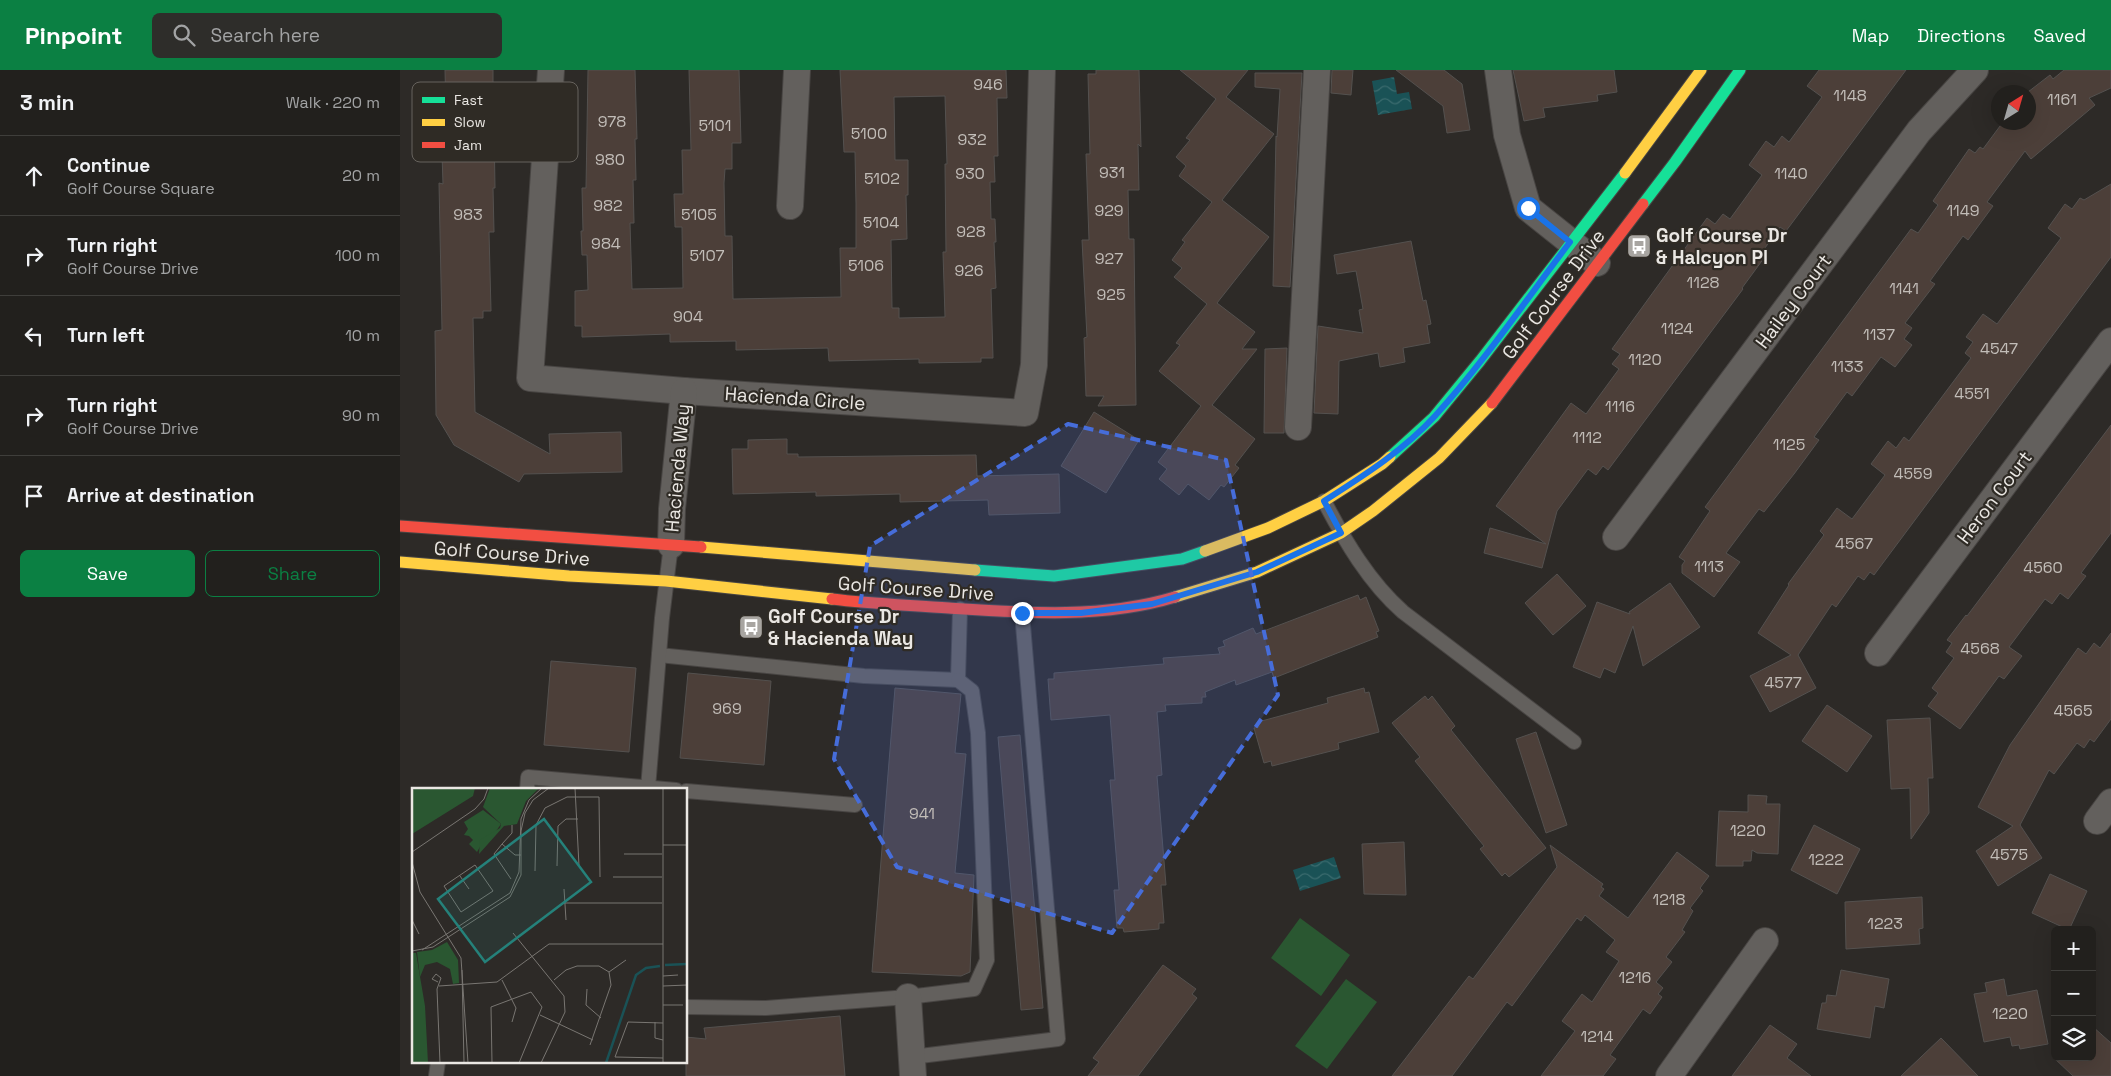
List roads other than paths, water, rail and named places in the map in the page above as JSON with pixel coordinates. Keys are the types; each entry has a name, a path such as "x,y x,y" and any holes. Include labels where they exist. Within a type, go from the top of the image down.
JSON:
{"street":[{"path":"790,206 797,70"},
{"name":"Hacienda Circle","path":"545,162 530,378 684,391 1025,413 1034,365 1042,70"},
{"path":"1298,427 1317,70"},
{"path":"1498,70 1507,136 1528,208 1597,263"},
{"name":"Golf Course Drive","path":"400,526 671,545 1054,576 1182,559 1268,528 1324,501 1382,464 1434,417 1480,361 1671,112 1701,70"},
{"name":"Golf Course Drive","path":"400,562 569,576 666,581 846,601 1022,613 1081,613 1152,604 1257,572 1341,533 1392,498 1439,458 1490,406 1675,162 1740,70"},
{"name":"Hailey Court","path":"1616,537 1919,131 1976,70"},
{"name":"Heron Court","path":"1878,653 2111,341"},
{"name":"Hacienda Way","path":"671,545 672,508 684,391"},
{"path":"1669,1076 1765,941"},
{"path":"908,997 913,1067"}],"lane":[{"path":"1324,501 1341,533 1383,595 1574,742"},
{"path":"527,788 528,777 648,788 666,581 671,545"},
{"path":"958,680 960,609"},
{"path":"913,1067 1058,1039 1022,613"},
{"path":"659,655 864,676 958,680 972,691 978,733 987,960 974,989 908,997 766,1008 688,1007"},
{"path":"688,791 855,805"}],"water":[{"path":"1394,77 1397,94 1409,92 1412,109 1378,115 1372,81"},
{"path":"1334,857 1341,878 1300,891 1293,870"}],"place":[{"name":"Golf Course Dr & Halcyon Pl","path":"1639,246"},
{"name":"Golf Course Dr & Hacienda Way","path":"751,627"}]}
